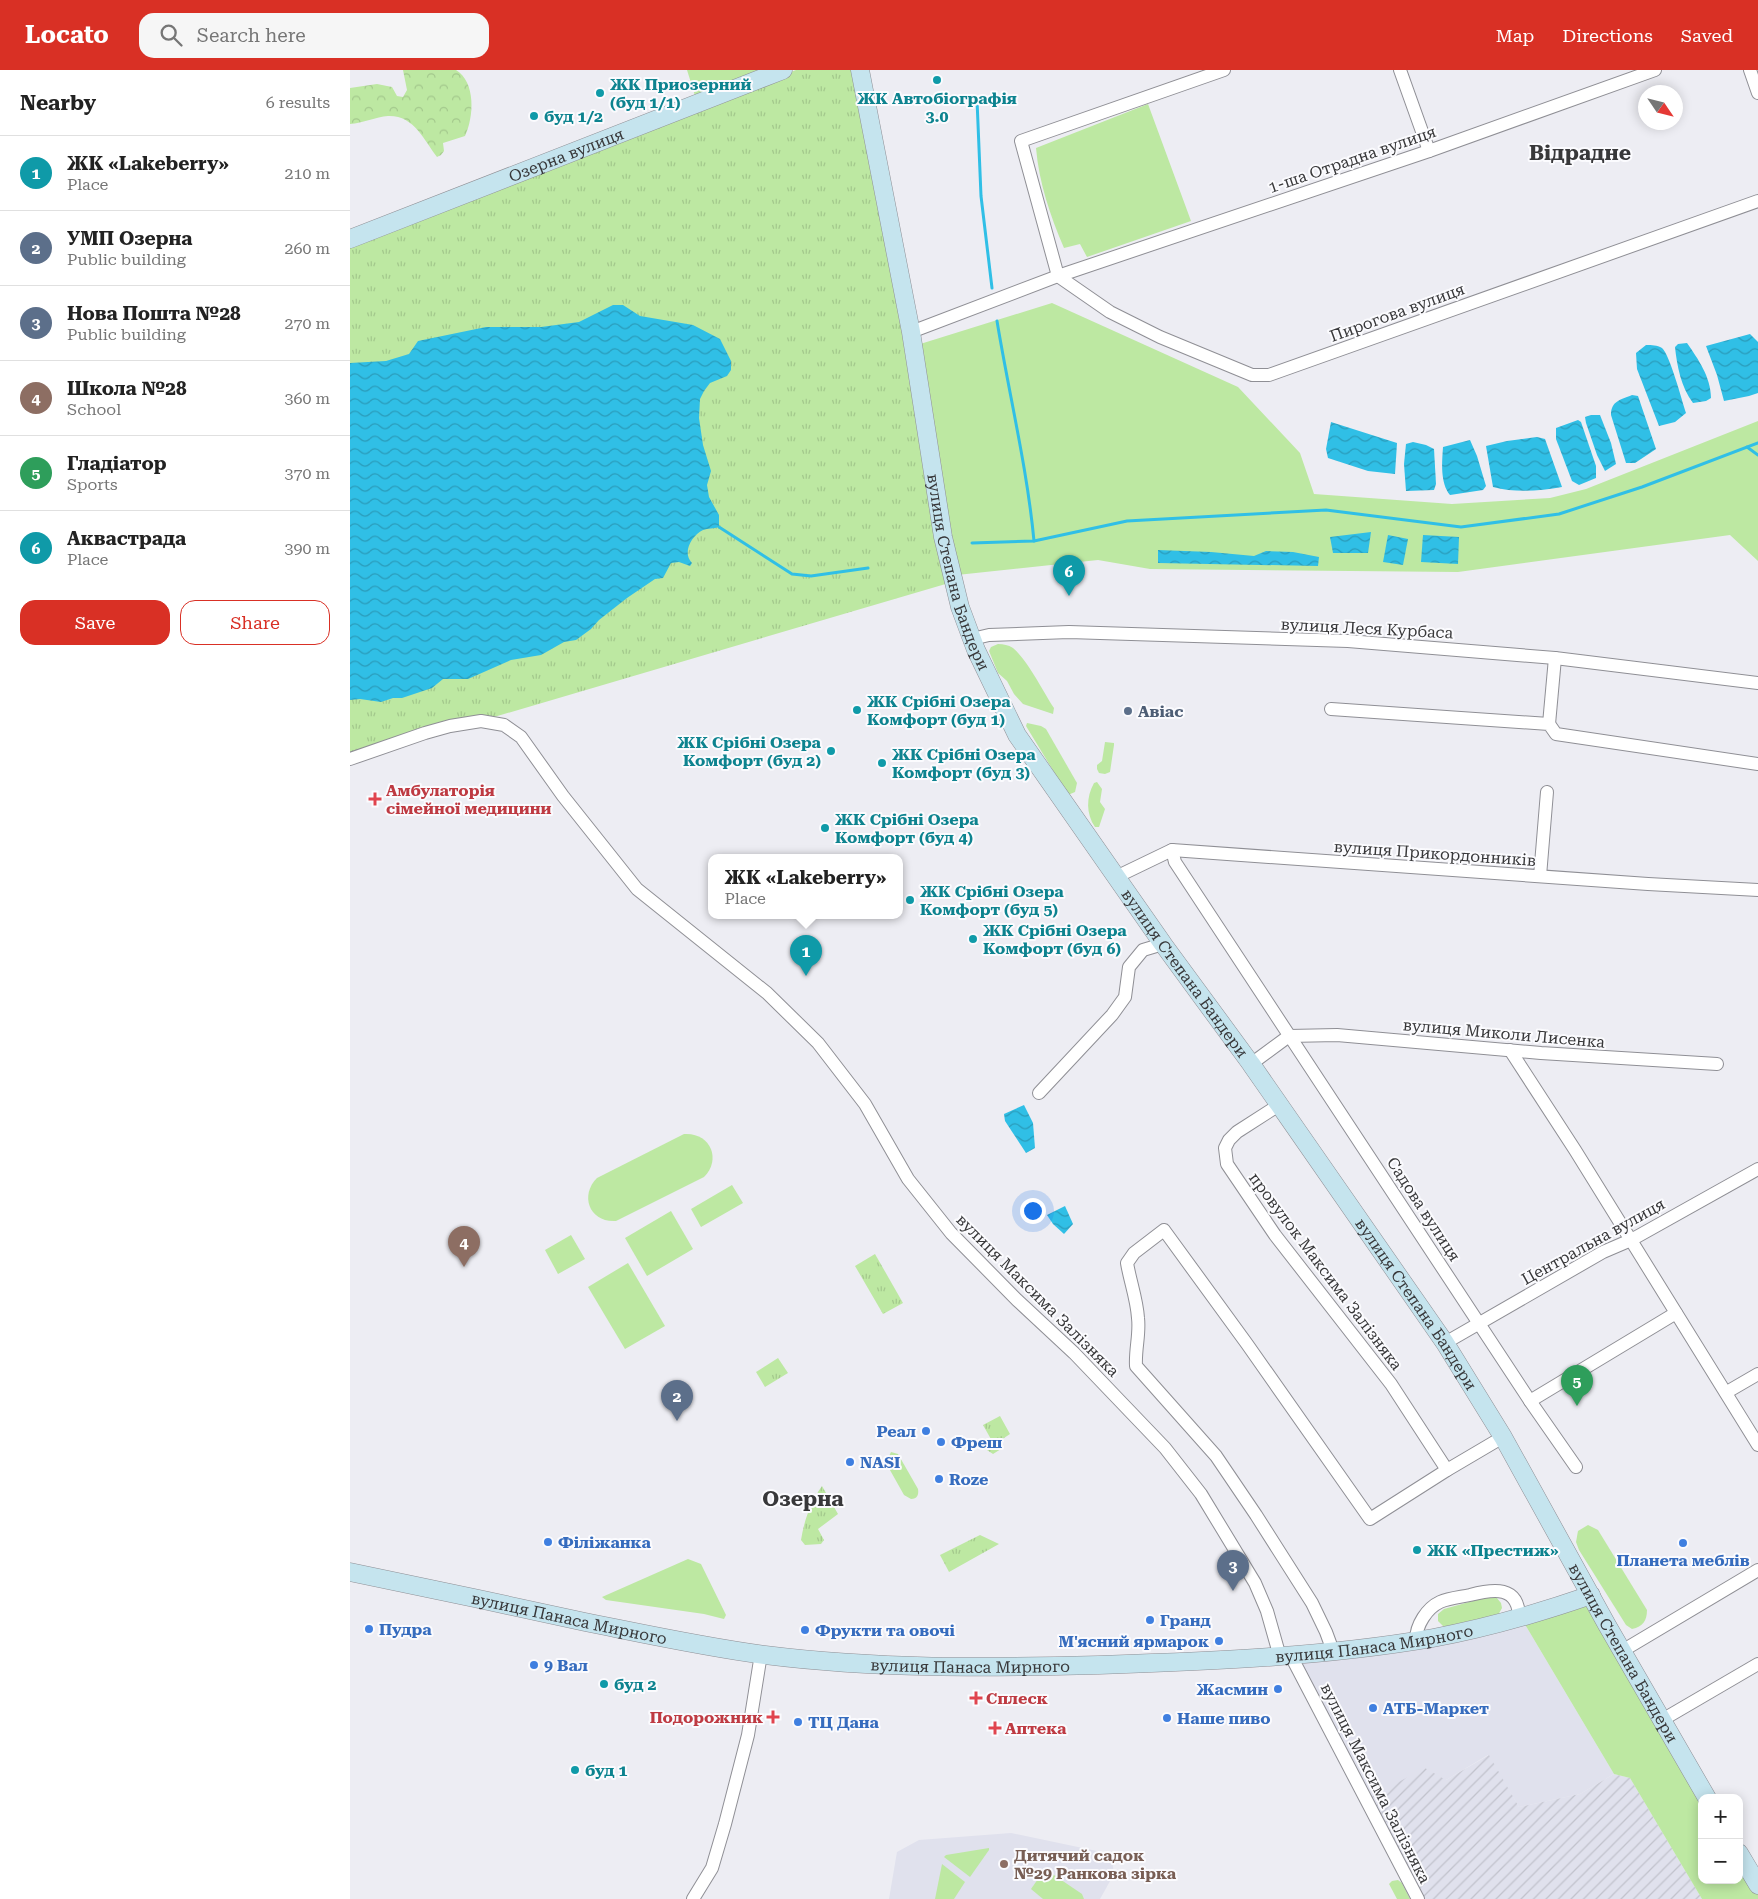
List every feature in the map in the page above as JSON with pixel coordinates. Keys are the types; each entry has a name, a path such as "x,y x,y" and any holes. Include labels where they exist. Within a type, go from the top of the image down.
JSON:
{"main road":[{"name":"Озерна вулиця","path":"350,238 783,70"},
{"name":"вулиця Степана Бандери","path":"860,70 911,332 943,537 960,607 972,639 1017,735 1163,944 1251,1064 1445,1343 1503,1437 1622,1651 1705,1794"},
{"name":"вулиця Панаса Мирного","path":"350,1572 634,1632 761,1654 836,1662 949,1668 1013,1668 1286,1656 1333,1651 1416,1640 1519,1618 1591,1595"},
{"path":"1743,1860 1758,1885"}],"street":[{"path":"1058,276 1021,141 1224,70"},
{"path":"1400,70 1429,151"},
{"name":"1-ша Отрадна вулиця","path":"911,332 1058,276 1429,151 1655,70"},
{"path":"1750,70 1758,93"},
{"name":"Пирогова вулиця","path":"1058,276 1110,312 1160,337 1252,375 1269,375 1758,201"},
{"name":"вулиця Леся Курбаса","path":"972,639 989,635 1079,632 1348,641 1555,658 1758,683"},
{"path":"1555,658 1549,724 1556,734 1758,764"},
{"path":"1331,709 1549,724"},
{"name":"вулиця Максима Залізняка","path":"350,759 450,726 481,720 504,725 521,737 563,796 637,889 767,993 818,1043 865,1104 908,1179 951,1233 1017,1300 1074,1353 1165,1448 1201,1494 1255,1583 1286,1656 1418,1899"},
{"path":"1540,876 1547,792"},
{"name":"вулиця Прикордонників","path":"1116,876 1172,850 1758,890"},
{"name":"Садова вулиця","path":"1172,850 1175,862 1530,1401 1576,1467"},
{"path":"1039,1093 1112,1014 1125,997 1129,967 1143,950 1163,944"},
{"name":"вулиця Миколи Лисенка","path":"1290,1036 1337,1035 1510,1050 1717,1064"},
{"path":"1251,1064 1290,1036"},
{"path":"1510,1050 1727,1392 1758,1445"},
{"name":"провулок Максима Залізняка","path":"1279,1105 1237,1132 1229,1140 1225,1148 1227,1164 1276,1235 1391,1384 1447,1470"},
{"name":"Центральна вулиця","path":"1445,1343 1603,1252 1631,1240 1758,1169"},
{"name":"вулиця Максима Залізняка","path":"1333,1651 1312,1603 1221,1463 1168,1400 1136,1366 1139,1333 1138,1316 1127,1263 1134,1253 1164,1230 1370,1519 1447,1470"},
{"path":"1530,1401 1676,1313"},
{"path":"1727,1392 1758,1374"},
{"path":"1447,1470 1503,1437"},
{"path":"1622,1651 1758,1570"},
{"path":"1416,1640 1416,1630 1426,1614 1440,1602 1491,1590 1500,1590 1512,1597 1517,1604 1519,1618"},
{"path":"693,1899 712,1868 725,1824 748,1735 761,1654"},
{"path":"1662,1720 1758,1664"}],"shaded area":[{"path":"1523,1621 1614,1774 1580,1794 1519,1807 1488,1755 1446,1780 1370,1797 1299,1660"},
{"path":"1489,1755 1519,1807 1580,1794 1614,1774 1630,1778 1702,1899 1423,1899 1370,1797 1425,1768 1446,1780"},
{"name":"Дитячий садок №29 Ранкова зірка","path":"1011,1833 1111,1854 1114,1874 1100,1899 889,1899 897,1852 919,1840"}],"green space":[{"path":"403,70 456,70 467,83 470,91 471,110 465,136 443,143 444,151 437,157 423,136 412,124 405,120 388,116 350,124 350,88 377,84 392,87 397,96 403,97 407,90"},
{"path":"687,70 770,70 696,99"},
{"path":"796,70 855,70 949,583 494,717 481,716 350,754 350,244"},
{"path":"1148,104 1191,221 1087,257 1080,244 1064,248 1046,199 1036,148"},
{"path":"1052,303 1238,387 1300,453 1314,494 1452,504 1550,498 1586,489 1758,421 1758,561 1730,535 1458,572 1150,569 1098,560 957,575 917,345"},
{"path":"998,644 1013,648 1024,660 1054,708 1053,714 1023,704 1014,694 1007,681 998,673 989,651 991,647"},
{"path":"1027,723 1046,729 1077,783 1075,792 1068,795 1026,726"},
{"path":"1105,742 1114,743 1114,745 1110,772 1105,774 1099,773 1097,765 1102,761"},
{"path":"1097,782 1102,789 1100,802 1105,809 1099,827 1095,827 1090,817 1088,800 1091,788"},
{"path":"684,1134 701,1137 710,1148 712,1162 704,1177 616,1221 600,1218 594,1213 588,1200 592,1185 597,1178"},
{"path":"732,1185 743,1203 701,1227 691,1209"},
{"path":"671,1211 693,1249 647,1276 625,1238"},
{"path":"571,1235 585,1259 558,1274 545,1250"},
{"path":"875,1254 903,1303 883,1314 855,1266"},
{"path":"628,1263 665,1326 625,1349 588,1287"},
{"path":"778,1358 788,1373 765,1387 756,1372"},
{"path":"1000,1416 1010,1434 1001,1440 1001,1449 993,1454 987,1450 986,1446 992,1441 983,1425"},
{"path":"891,1452 898,1454 918,1489 918,1495 915,1498 911,1499 904,1495 886,1463"},
{"path":"822,1486 838,1514 818,1529 824,1540 821,1544 805,1545 801,1540 808,1511"},
{"path":"1588,1525 1598,1530 1647,1610 1645,1620 1639,1627 1632,1629 1626,1625 1579,1550 1576,1542 1578,1531"},
{"path":"980,1535 999,1544 949,1572 940,1555"},
{"path":"688,1559 701,1564 726,1615 724,1619 704,1614 606,1600 602,1597"},
{"path":"1487,1597 1496,1597 1501,1603 1502,1608 1497,1617 1444,1627 1438,1621 1438,1614 1444,1609"},
{"path":"1589,1601 1700,1794 1698,1794 1698,1884 1743,1884 1743,1865 1758,1889 1758,1899 1702,1899 1630,1778 1614,1774 1523,1621"},
{"path":"989,1848 970,1877 944,1857 946,1855"},
{"path":"942,1864 965,1882 954,1899 935,1899"},
{"path":"1045,1869 1082,1894 1084,1899 1043,1899 1031,1889"},
{"path":"1398,1880 1402,1883 1410,1899 1397,1899 1389,1884 1392,1881"}],"water":[{"path":"613,305 623,305 640,316 693,325 720,339 731,361 731,370 727,376 710,383 700,399 699,418 703,445 711,471 707,485 709,497 719,515 719,527 703,530 692,540 688,550 689,559 692,563 690,566 679,562 671,563 663,578 655,579 627,598 576,640 564,642 541,655 511,660 468,679 443,679 432,688 402,698 393,698 381,702 360,699 350,700 350,363 386,361 409,354 418,341 486,327 541,327 579,322"},
{"path":"1750,334 1758,342 1758,393 1724,401 1706,346"},
{"path":"1687,343 1709,383 1711,398 1706,401 1693,403 1678,369 1675,347 1678,344"},
{"path":"1646,345 1662,348 1672,368 1686,413 1675,422 1659,426 1637,369 1636,353"},
{"path":"1632,395 1638,396 1656,449 1635,463 1626,463 1611,410 1614,404"},
{"path":"1600,415 1611,443 1616,464 1605,471 1597,455 1586,423 1585,417"},
{"path":"1578,420 1581,422 1596,466 1596,478 1579,485 1572,481 1556,439 1556,428"},
{"path":"1331,422 1397,443 1395,474 1368,471 1328,458 1326,449"},
{"path":"1537,437 1545,439 1562,487 1528,491 1493,487 1486,446"},
{"path":"1470,440 1486,486 1483,490 1450,495 1443,478 1443,447"},
{"path":"1413,442 1434,449 1436,484 1434,490 1406,491 1404,464 1406,444"},
{"path":"1371,532 1368,553 1333,553 1330,537"},
{"path":"1388,535 1408,539 1403,565 1383,562"},
{"path":"1423,535 1459,537 1458,564 1421,562"},
{"path":"1158,550 1254,556 1266,551 1293,552 1319,557 1318,566 1158,563"},
{"path":"1024,1105 1033,1123 1035,1148 1026,1153 1005,1121 1004,1114"},
{"path":"1065,1206 1073,1224 1064,1234 1053,1224 1047,1215"}],"waterway":[{"path":"977,100 981,196 992,288"},
{"path":"997,321 1022,458 1034,541"},
{"path":"972,543 1034,541 1127,521 1326,510 1461,527 1559,514 1642,487 1758,443"},
{"path":"1747,447 1758,455"},
{"path":"719,527 792,574 811,576 868,568"}],"place":[{"name":"ЖК Автобіографія 3.0","path":"937,80"},
{"name":"ЖК Приозерний (буд 1/1)","path":"600,93"},
{"name":"буд 1/2","path":"534,116"},
{"name":"Аквастрада","path":"1069,596"},
{"name":"ЖК Срібні Озера Комфорт (буд 1)","path":"857,710"},
{"name":"Авіас","path":"1128,711"},
{"name":"ЖК Срібні Озера Комфорт (буд 2)","path":"831,751"},
{"name":"ЖК Срібні Озера Комфорт (буд 3)","path":"882,763"},
{"name":"Амбулаторія сімейної медицини","path":"375,799"},
{"name":"ЖК Срібні Озера Комфорт (буд 4)","path":"825,828"},
{"name":"ЖК Срібні Озера Комфорт (буд 5)","path":"910,900"},
{"name":"ЖК Срібні Озера Комфорт (буд 6)","path":"973,939"},
{"name":"ЖК «Lakeberry»","path":"806,976"},
{"name":"Школа №28","path":"464,1267"},
{"name":"Гладіатор","path":"1577,1406"},
{"name":"УМП Озерна","path":"677,1421"},
{"name":"Реал","path":"926,1431"},
{"name":"Фреш","path":"941,1442"},
{"name":"NASI","path":"850,1462"},
{"name":"Roze","path":"939,1479"},
{"name":"Філіжанка","path":"548,1542"},
{"name":"Планета меблів","path":"1683,1543"},
{"name":"ЖК «Престиж»","path":"1417,1550"},
{"name":"Нова Пошта №28","path":"1233,1591"},
{"name":"Гранд","path":"1150,1620"},
{"name":"Пудра","path":"369,1629"},
{"name":"Фрукти та овочі","path":"805,1630"},
{"name":"М'ясний ярмарок","path":"1219,1641"},
{"name":"9 Вал","path":"534,1665"},
{"name":"буд 2","path":"604,1684"},
{"name":"Жасмин","path":"1278,1689"},
{"name":"Сплеск","path":"976,1698"},
{"name":"АТБ-Маркет","path":"1373,1708"},
{"name":"Подорожник","path":"773,1717"},
{"name":"Наше пиво","path":"1167,1718"},
{"name":"ТЦ Дана","path":"798,1722"},
{"name":"Аптека","path":"995,1728"},
{"name":"буд 1","path":"575,1770"},
{"name":"Дитячий садок №29 Ранкова зірка","path":"1004,1864"}],"district":[{"name":"Відрадне","path":"1580,153"},
{"name":"Озерна","path":"803,1499"}]}
